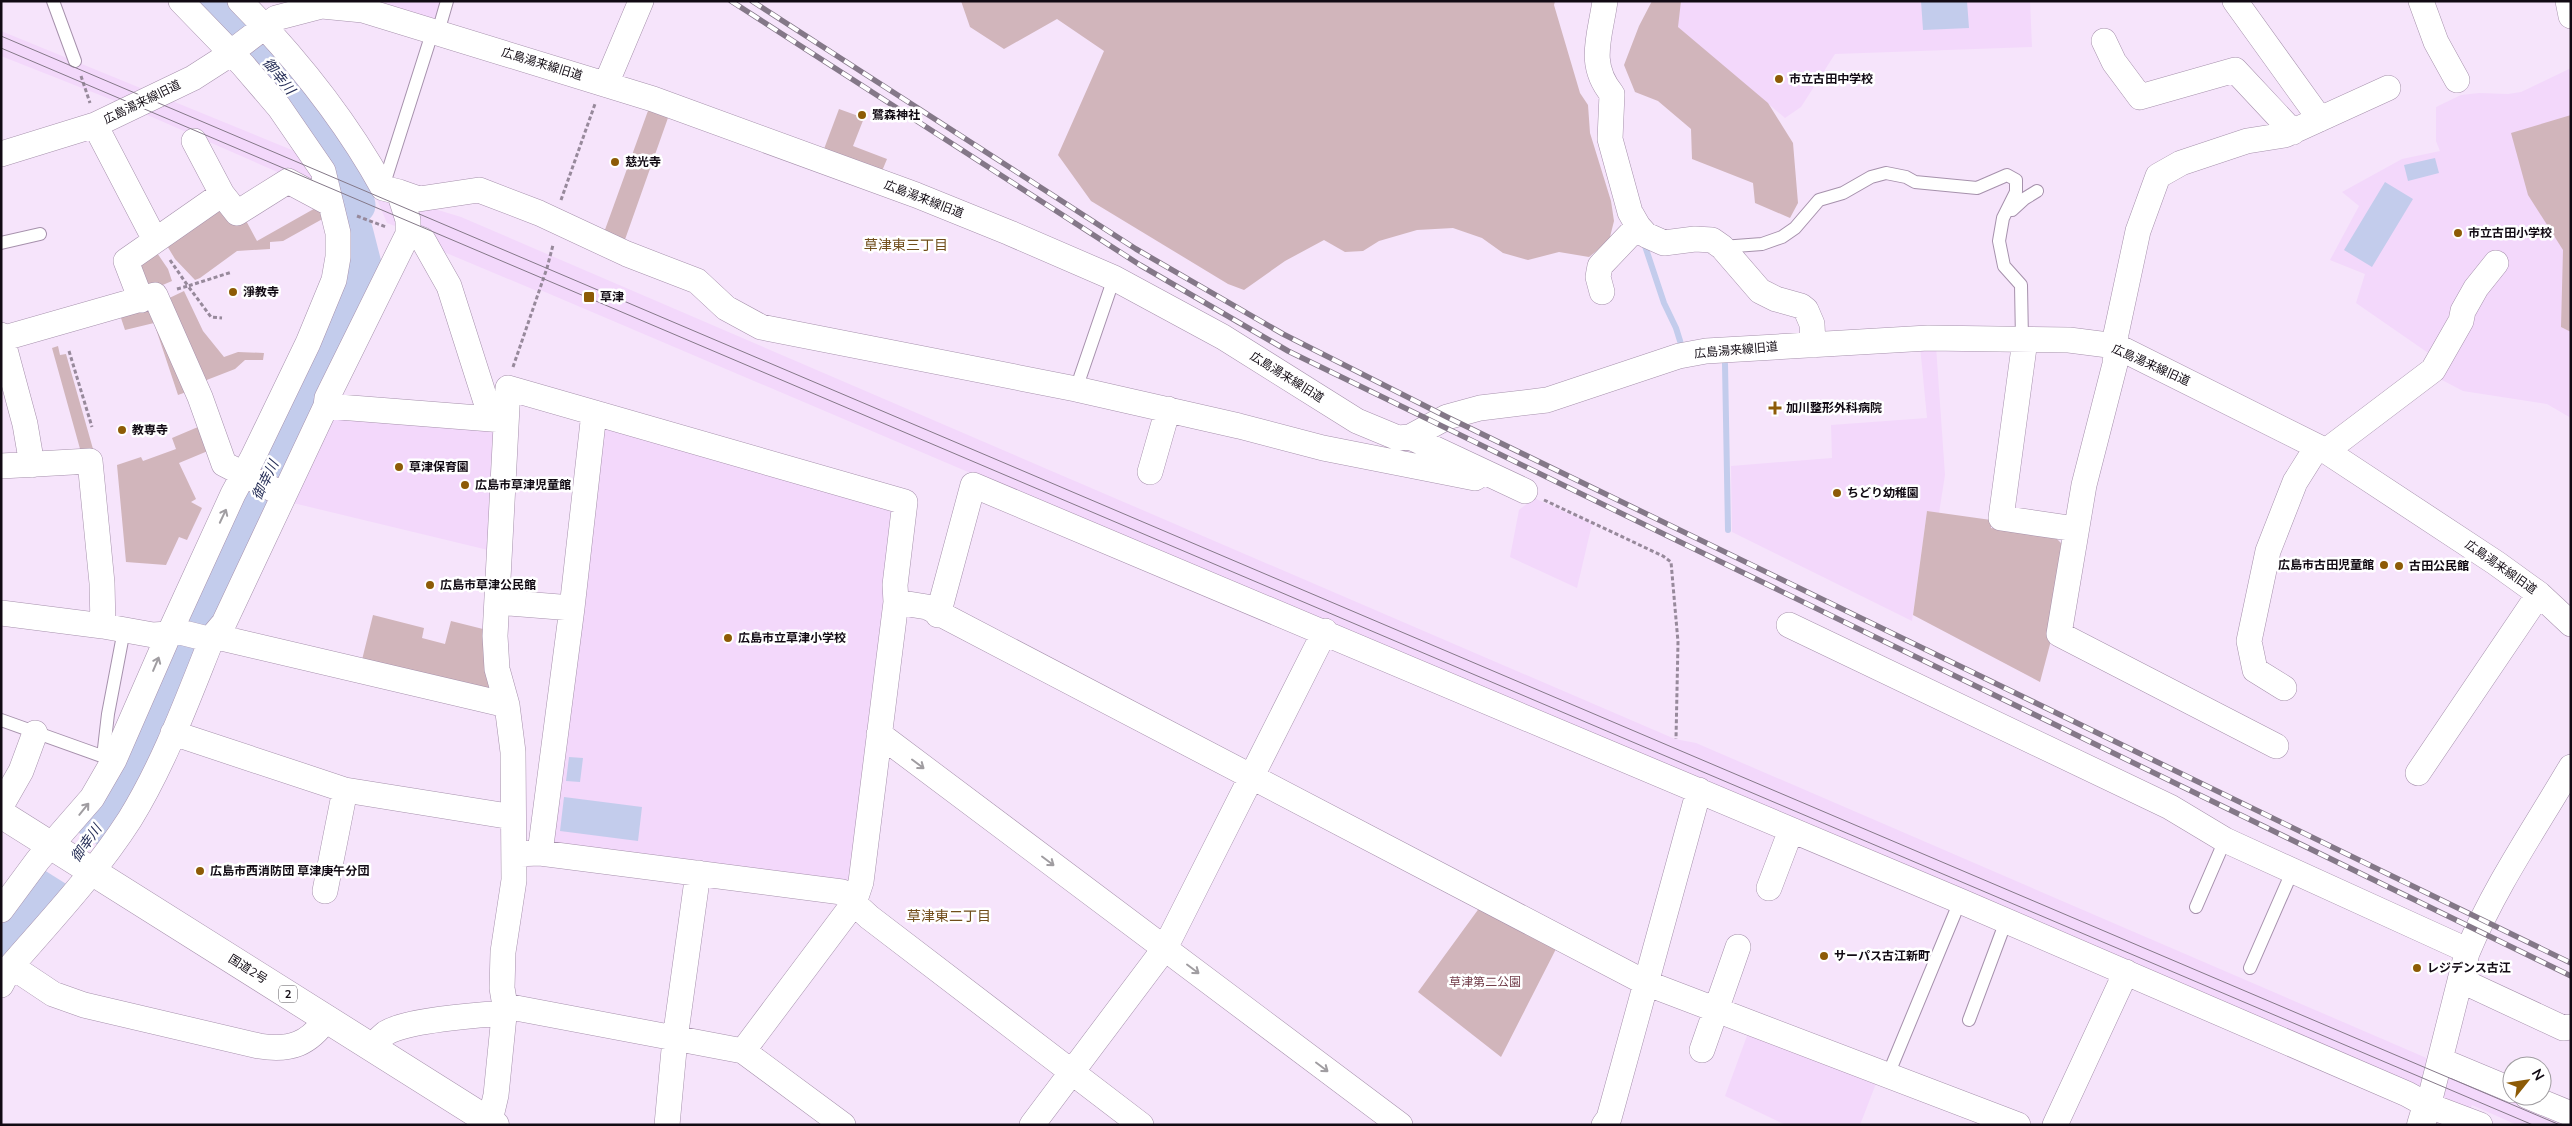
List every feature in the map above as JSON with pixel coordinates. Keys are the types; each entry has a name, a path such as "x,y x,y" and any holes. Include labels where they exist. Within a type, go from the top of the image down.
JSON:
{"highway":[{"name":"国道2号","path":"1,814 372,1046 491,1123"}],"street":[{"path":"1,910 38,860 56,848 92,798 308,343 334,280 338,257 338,233 323,172 279,107 235,50 181,1"},
{"path":"240,1 264,28 277,38 361,148 391,190 408,220 408,234 327,398 326,406 280,493 224,623 210,638 173,733 156,771 130,819 6,976 84,1005 260,1046 284,1048 302,1042 316,1034 327,1018"},
{"path":"606,84 641,1"},
{"path":"1605,1 1596,62 1600,80 1612,94 1610,139 1630,212 1638,226 1646,235 1664,244 1695,238 1712,240 1722,247 1760,291 1776,299 1801,306 1806,310 1812,324 1813,345"},
{"path":"2235,1 2277,56 2320,119"},
{"path":"2420,1 2436,42 2457,80"},
{"path":"2568,1 2571,16"},
{"name":"広島湯来線旧道","path":"1,154 95,126 193,78 235,50 276,18 308,8 337,6 363,10 606,84 916,195 1082,262 1224,337 1357,421 1398,438 1410,437 1447,418 1480,408 1547,400 1679,356 1706,352 1928,338 2069,340 2116,346 2322,449 2496,563 2568,618"},
{"path":"2104,41 2114,62 2140,97 2235,70 2293,132"},
{"path":"2276,746 2059,634 2076,529 2084,485 2115,364 2116,334 2138,231 2158,176 2181,163 2247,140 2285,136 2388,88"},
{"path":"95,126 155,240"},
{"path":"194,141 222,194 237,213 288,181 331,204"},
{"path":"391,190 419,199 479,190 539,213 636,258 697,281 726,308 761,327 1076,389 1371,458 1475,478 1484,472"},
{"path":"142,300 126,261 222,194"},
{"path":"1602,292 1598,278 1600,266 1638,226"},
{"path":"408,234 423,240 449,286 486,402 504,420"},
{"path":"2284,688 2255,670 2249,640 2268,551 2295,482 2322,449 2432,370 2461,320 2463,311 2476,288 2496,263"},
{"path":"32,465 25,424 2,338 155,296 200,397 224,464 280,493"},
{"path":"2023,340 2001,518 2076,529"},
{"path":"491,1123 496,1095 505,1010 502,988 503,952 513,896 514,854 513,752 507,705 497,669 495,636 504,420 508,388 905,502 895,585 896,602 861,882 854,903 743,1050"},
{"path":"326,406 504,420"},
{"path":"1150,472 1168,409"},
{"path":"540,853 572,608 594,413"},
{"path":"1410,437 1526,491"},
{"path":"1,466 90,461 101,574 114,628"},
{"path":"938,614 973,485 1325,631 2126,972 2407,1094 2424,1115 2480,1125"},
{"path":"2418,773 2539,594"},
{"path":"497,602 572,608"},
{"path":"896,602 927,607 1646,982 2018,1125"},
{"path":"1,613 153,635 172,632 210,638 507,705"},
{"path":"1789,625 2170,807 2225,840 2460,947 2467,953"},
{"path":"1032,1125 1166,948 1325,631"},
{"path":"1,806 21,771 35,733"},
{"path":"173,733 345,790 513,817"},
{"path":"879,734 1400,1125"},
{"path":"2424,1115 2467,953 2477,930 2513,864 2571,767"},
{"path":"325,891 345,790"},
{"path":"1611,1122 1646,982 1699,790"},
{"path":"1769,888 1791,830"},
{"path":"514,854 540,853 842,892 869,917 1141,1125"},
{"path":"667,1125 674,1039 698,873"},
{"path":"1702,1050 1738,947"},
{"path":"2055,1125 2126,972"},
{"path":"2460,980 2563,1028 2571,1027"},
{"path":"372,1046 386,1033 397,1029 505,1010 743,1050 843,1125"},
{"path":"2440,1060 2502,1086"},
{"path":"2551,1106 2571,1114"}],"lane":[{"path":"52,1 75,61"},
{"path":"391,190 435,31 447,1"},
{"path":"1722,247 1762,244 1782,238 1795,228 1819,200 1851,190 1871,177 1886,173 1900,175 1915,182 1977,188 2007,175 2016,180 2017,188 2005,212 1999,241 2004,266 2021,285 2023,340"},
{"path":"2005,212 2010,212 2024,199 2037,191"},
{"path":"1,243 40,234"},
{"path":"1076,389 1114,278"},
{"path":"1,720 109,759 108,714 114,628"},
{"path":"2196,907 2225,840"},
{"path":"2250,968 2292,872"},
{"path":"1888,1075 1960,901"},
{"path":"1969,1020 2006,921"}],"path":[{"path":"75,61 93,114 95,126"},
{"path":"170,260 211,317 222,318"},
{"path":"169,291 232,272"},
{"path":"69,351 92,427"},
{"path":"1526,491 1663,556 1671,562 1678,642 1676,739"}],"shaded area":[{"path":"362,1 443,1 437,23"},
{"name":"市立古田中学校","path":"1681,1 2030,1 2032,47 1835,54 1801,107 1785,118 1677,27"},
{"path":"1,31 326,164 339,199 120,103 1,56"},
{"name":"市立古田小学校","path":"2571,68 2571,418 2547,404 2463,391 2442,380 2434,357 2356,303 2365,274 2330,260 2359,206 2342,192 2402,159 2440,151 2436,141 2436,107 2461,95 2521,92"},
{"path":"373,190 461,217 1675,739 1696,743 2452,1069 2502,1093 2502,1106 2531,1106 2571,1125 2517,1125 2472,1105 2469,1111 538,289 537,291 432,247 427,238 387,223"},
{"name":"ちどり幼稚園","path":"1920,346 1936,346 1945,475 1939,513 1927,511 1912,621 1732,532 1731,466 1832,458 1831,425 1927,418"},
{"name":"草津保育園","path":"329,418 486,427 494,432 488,550 289,502"},
{"name":"広島市立草津小学校","path":"609,423 899,507 852,877 843,882 549,845 600,429"},
{"path":"1534,498 1592,524 1577,588 1510,557 1519,510"},
{"path":"1748,1033 1877,1081 1860,1125 1786,1125 1725,1096"}],"green space":[{"path":"961,1 1555,1 1554,5 1580,93 1588,105 1590,133 1611,201 1614,221 1609,241 1589,257 1559,252 1528,260 1503,253 1482,238 1453,228 1417,230 1379,241 1363,251 1345,252 1324,240 1285,261 1244,290 1228,284 1091,201 1058,155 1104,51 1057,19 1004,49 970,27"},
{"path":"1652,1 1681,1 1678,27 1768,103 1793,143 1798,203 1790,218 1755,203 1753,183 1692,159 1691,129 1658,101 1635,92 1624,65 1639,26"},
{"path":"649,108 669,115 622,248 602,238"},
{"path":"839,109 864,118 853,146 887,159 882,171 824,149"},
{"path":"2571,115 2571,332 2561,327 2563,250 2528,195 2511,133"},
{"path":"221,200 243,215 257,241 319,206 326,217 283,241 270,242 270,249 237,251 195,280 175,259 163,239"},
{"path":"153,247 168,269 172,281 144,293 131,262"},
{"path":"184,291 203,331 224,357 238,352 264,353 263,360 245,360 235,369 199,383 163,301"},
{"path":"154,302 192,390 178,395 154,323 125,330 120,315"},
{"path":"58,346 60,355 66,354 95,456 82,456 52,348"},
{"path":"205,424 215,448 179,463 196,499 191,502 202,508 187,540 179,537 166,565 126,562 117,465 141,457 143,461 176,449 172,438"},
{"path":"1927,511 1991,520 1991,528 2053,535 2064,546 2053,633 2040,682 1913,615"},
{"path":"373,615 424,628 422,638 445,644 451,621 487,630 493,696 361,664"},
{"name":"草津第二公園","path":"1480,907 1557,947 1501,1057 1418,992"}],"water":[{"path":"1921,1 1967,1 1969,28 1923,30"},
{"path":"341,155 372,225 383,268 125,815 1,969 1,925 76,831 345,254 346,213"},
{"path":"2435,158 2439,173 2408,181 2404,165"},
{"path":"2385,182 2413,199 2372,267 2344,250"},
{"path":"569,757 583,758 580,782 566,781"},
{"path":"564,797 642,807 638,841 560,831"}],"pier":[{"path":"76,831 103,848 71,887 44,870"}],"waterway":[{"name":"御幸川","path":"210,1 268,61 341,155 356,205"},
{"path":"1645,246 1664,303 1676,328 1681,344"},
{"path":"1725,364 1728,530"}],"tram line":[{"path":"1,36 2560,1125"},
{"path":"1,48 2533,1125"}],"railway":[{"path":"731,1 1140,265 1288,351 2571,976"},
{"path":"752,1 1136,249 1283,334 1447,417 2571,963"}],"place":[{"name":"市立古田中学校","path":"1779,79"},
{"name":"鷺森神社","path":"862,115"},
{"name":"慈光寺","path":"615,162"},
{"name":"市立古田小学校","path":"2458,233"},
{"name":"淨教寺","path":"233,292"},
{"name":"草津","path":"589,297"},
{"name":"加川整形外科病院","path":"1775,408"},
{"name":"教専寺","path":"122,430"},
{"name":"草津保育園","path":"399,467"},
{"name":"広島市草津児童館","path":"465,485"},
{"name":"ちどり幼稚園","path":"1837,493"},
{"name":"広島市古田児童館","path":"2384,565"},
{"name":"古田公民館","path":"2399,566"},
{"name":"広島市草津公民館","path":"430,585"},
{"name":"広島市立草津小学校","path":"728,638"},
{"name":"広島市西消防団 草津庚午分団","path":"200,871"},
{"name":"サーパス古江新町","path":"1824,956"},
{"name":"レジデンス古江","path":"2417,968"}],"district":[{"name":"草津東三丁目","path":"906,245"},
{"name":"草津東二丁目","path":"949,916"}]}
